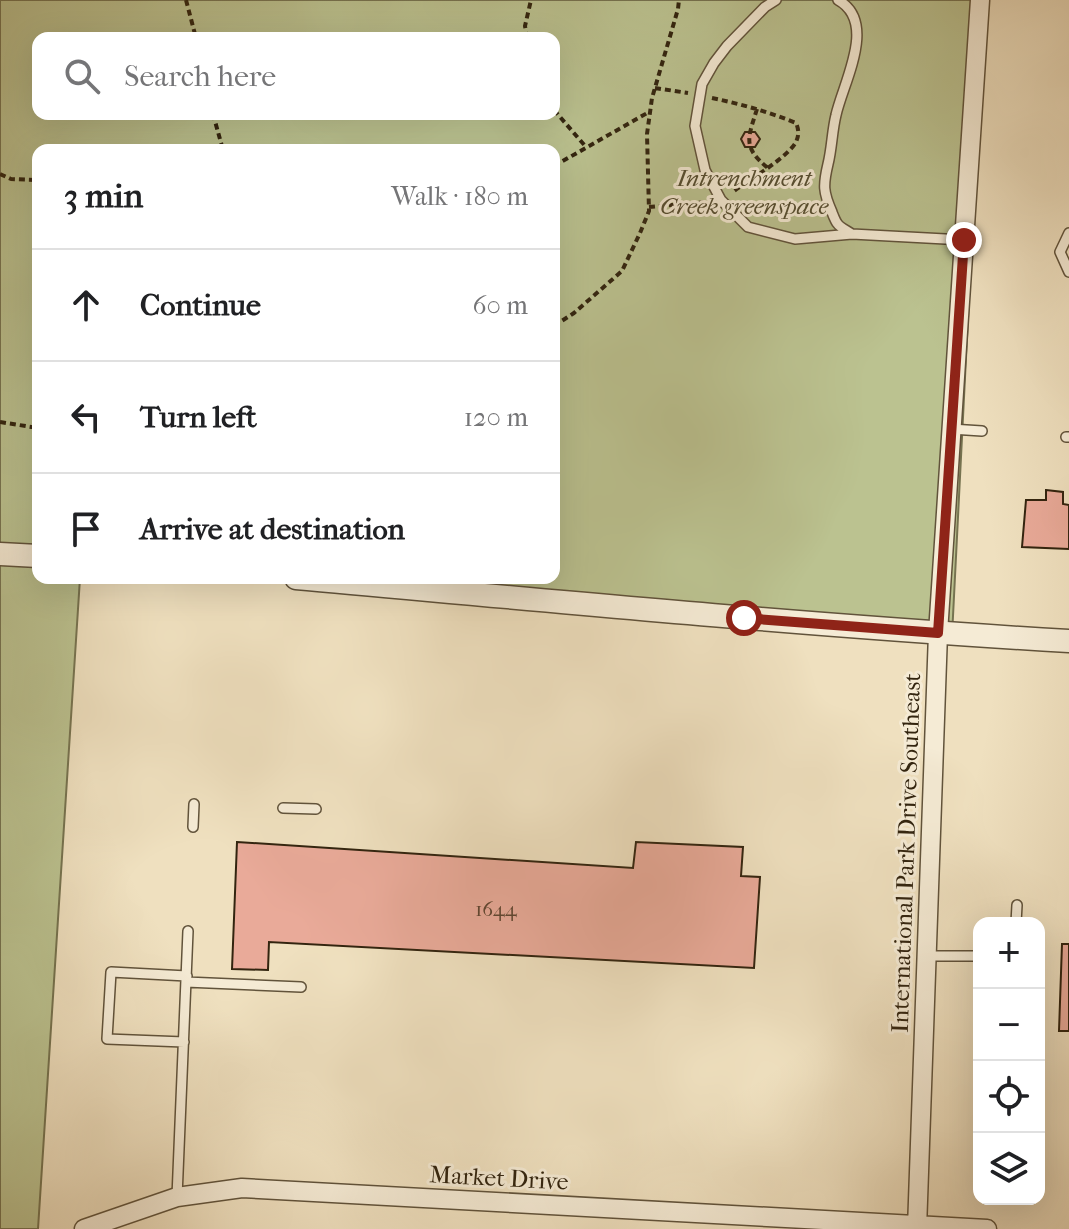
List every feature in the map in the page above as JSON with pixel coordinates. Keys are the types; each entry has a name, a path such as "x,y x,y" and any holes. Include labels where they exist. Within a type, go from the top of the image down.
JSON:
{"street":[{"name":"International Park Drive Southeast","path":"917,1227 938,633 980,0"},
{"path":"0,554 32,556"},
{"path":"366,584 938,633 1069,641"},
{"name":"Market Drive","path":"84,1229 177,1197 242,1188 692,1217 987,1229"}],"lane":[{"path":"776,0 765,7 727,46 702,84 695,126 705,170 721,200 748,227 795,239 852,234 964,240"},
{"path":"838,0 845,4 855,21 857,36 853,64 836,115 824,176 824,194 836,223 852,234"},
{"path":"1069,233 1060,252 1069,272"},
{"path":"951,429 982,431"},
{"path":"193,827 194,804"},
{"path":"283,808 316,809"},
{"path":"1016,917 1017,905"},
{"path":"177,1197 188,931"},
{"path":"927,956 973,956"},
{"path":"184,1042 107,1039 111,972 301,987"}],"path":[{"path":"186,0 194,32"},
{"path":"526,32 531,0"},
{"path":"560,322 622,271 640,233 649,207 647,134 650,112 679,0"},
{"path":"655,88 689,93"},
{"path":"710,97 796,123 799,132 794,145 768,168 729,194"},
{"path":"757,109 749,147 768,168"},
{"path":"560,162 650,112"},
{"path":"560,117 586,147"},
{"path":"215,120 221,144"},
{"path":"0,174 11,179 32,180"},
{"path":"649,207 710,201"},
{"path":"0,422 32,427"}],"green space":[{"name":"Intrenchment Creek greenspace","path":"0,0 984,0 952,636 364,584 560,584 560,144 32,144 32,584 80,584 38,1229 0,1229"}],"building":[{"path":"745,132 755,132 760,139 755,147 745,147 741,139"},
{"path":"1046,490 1063,492 1063,504 1069,505 1069,549 1022,547 1026,500 1046,500"},
{"path":"237,842 633,868 636,842 743,847 741,876 760,877 754,968 269,942 268,970 232,969"},
{"path":"1062,944 1069,944 1069,1031 1059,1031"}],"route":[{"path":"744,618 938,633 964,240"}]}
